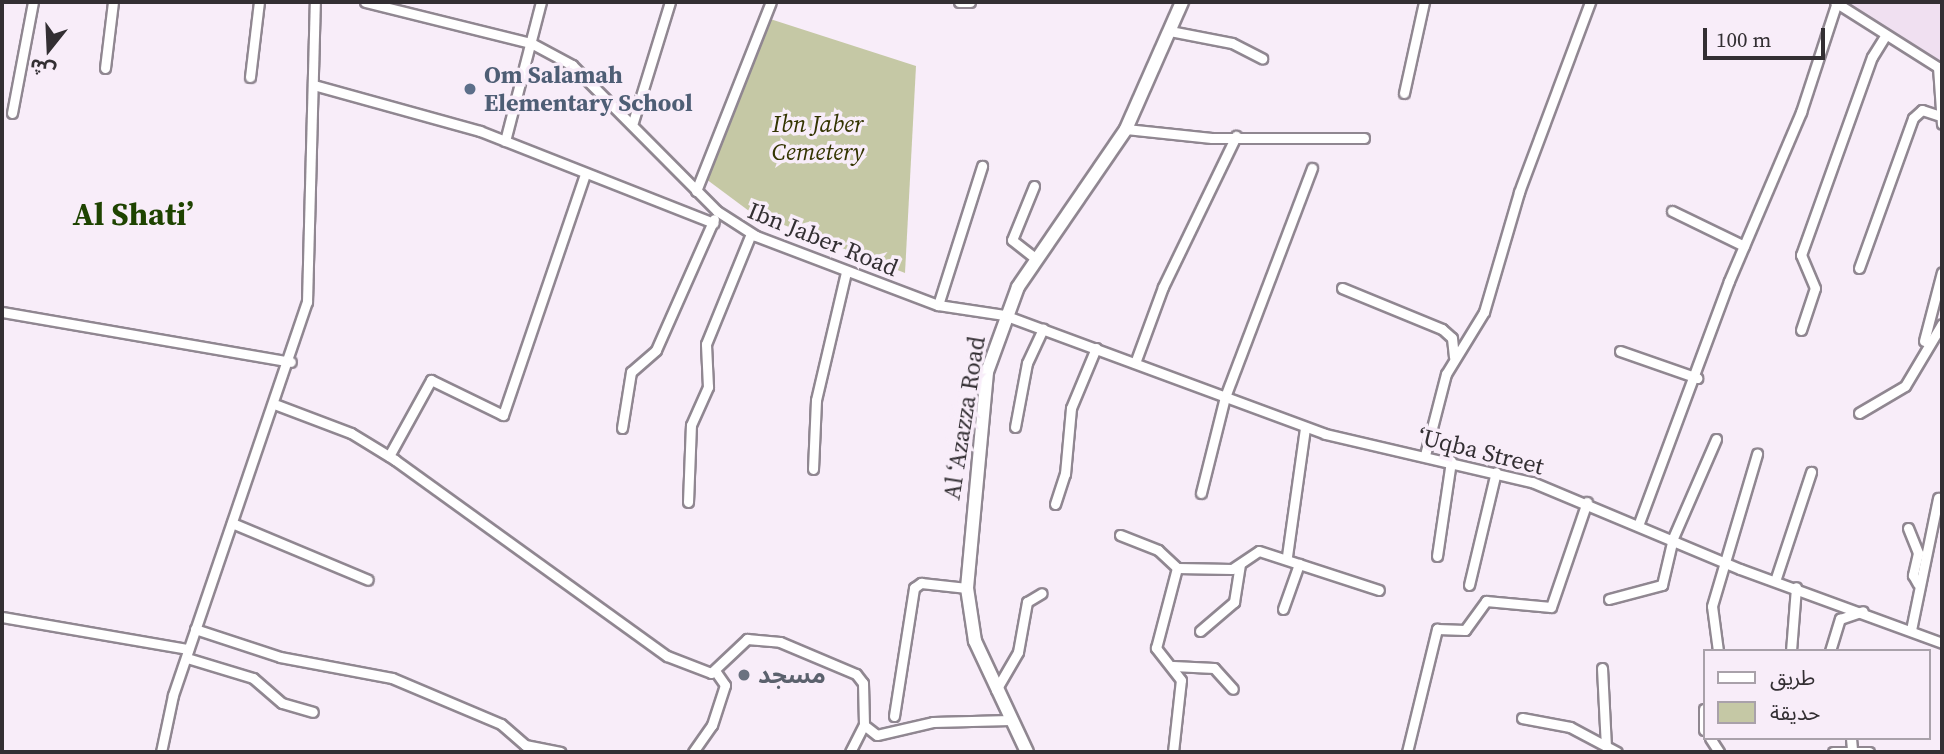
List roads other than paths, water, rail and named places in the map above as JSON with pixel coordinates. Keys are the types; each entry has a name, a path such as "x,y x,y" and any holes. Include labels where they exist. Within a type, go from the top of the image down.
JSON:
{"street":[{"path":"12,113 33,2"},
{"path":"105,68 113,2"},
{"path":"250,77 259,2"},
{"path":"161,752 195,629 277,404 307,302 315,2"},
{"name":"Ibn Jaber Road","path":"365,2 530,43 586,75 696,191 718,211 751,234 938,305 1004,315"},
{"path":"505,141 541,2"},
{"path":"633,122 670,2"},
{"path":"696,191 771,2"},
{"path":"958,2 970,2"},
{"name":"Al ‘Azazza Road","path":"1027,752 995,691 975,641 967,588 969,517 987,372 1004,315 1036,259 1126,129 1182,2"},
{"path":"1404,93 1424,2"},
{"path":"1424,455 1454,357 1484,312 1519,192 1590,2"},
{"path":"1639,523 1697,378 1744,246 1801,112 1836,3 1938,67 1940,119"},
{"path":"1170,31 1231,43 1262,58"},
{"path":"1801,330 1815,288 1801,255 1872,57 1886,34"},
{"path":"314,85 505,141 584,177 713,223"},
{"path":"1859,268 1913,118 1923,110 1940,119"},
{"path":"1126,129 1236,136 1364,138"},
{"path":"1135,363 1163,286 1236,136"},
{"path":"938,305 982,166"},
{"path":"1202,493 1225,397 1312,168"},
{"path":"389,456 431,380 503,415 584,177"},
{"path":"1034,187 1012,240 1036,259"},
{"path":"622,428 631,372 656,350 718,211"},
{"path":"1672,211 1744,246"},
{"path":"688,502 691,425 708,387 706,344 751,234"},
{"path":"813,469 816,400 846,272"},
{"path":"1859,413 1905,386 1923,347 1942,272"},
{"path":"1342,288 1443,329 1454,357"},
{"path":"2,312 291,362"},
{"name":"‘Uqba Street","path":"1004,315 1305,428 1496,472 1587,502 1775,581 1863,611 1942,643"},
{"path":"1923,347 1942,324"},
{"path":"1015,427 1027,363 1043,329"},
{"path":"1055,505 1065,474 1071,408 1096,348"},
{"path":"1620,351 1697,378"},
{"path":"277,404 389,456 645,645 716,672 725,685 712,725 693,752"},
{"path":"1287,556 1305,428"},
{"path":"1609,599 1662,585 1673,538 1716,439"},
{"path":"1718,649 1712,606 1757,454"},
{"path":"1437,556 1451,461"},
{"path":"1469,585 1496,472"},
{"path":"1775,581 1811,472"},
{"path":"1911,630 1918,584 1938,498"},
{"path":"1407,752 1437,629 1465,630 1486,601 1552,607 1587,502"},
{"path":"232,523 368,580"},
{"path":"1909,528 1918,553 1913,575 1918,584"},
{"path":"1120,536 1158,550 1177,568 1240,565"},
{"path":"1200,631 1234,602 1240,565 1251,552 1287,556 1299,564 1379,590"},
{"path":"1283,609 1299,564"},
{"path":"1173,752 1181,680 1173,666 1156,648 1177,568"},
{"path":"894,716 914,588 921,583 967,588"},
{"path":"1791,649 1796,587"},
{"path":"995,691 1018,652 1027,602 1042,593"},
{"path":"1831,649 1840,619 1863,611"},
{"path":"2,617 188,654 253,678 282,703 313,712"},
{"path":"195,629 280,657 392,678 501,724 525,745 560,752"},
{"path":"716,672 747,639 780,642 856,674 863,683 864,725 850,752"},
{"path":"1173,666 1214,668 1233,689"},
{"path":"1602,668 1606,746"},
{"path":"1522,718 1570,727 1617,752"},
{"path":"864,725 877,735 933,722 1010,720"},
{"path":"1851,740 1852,749"},
{"path":"1833,752 1852,749 1869,752"}],"place":[{"name":"Om Salamah Elementary School","path":"470,89"},
{"name":"مسجد","path":"744,675"}],"district":[{"name":"Al Shati’","path":"133,214"}],"park label":[{"name":"Ibn Jaber Cemetery","path":"818,138"}]}
